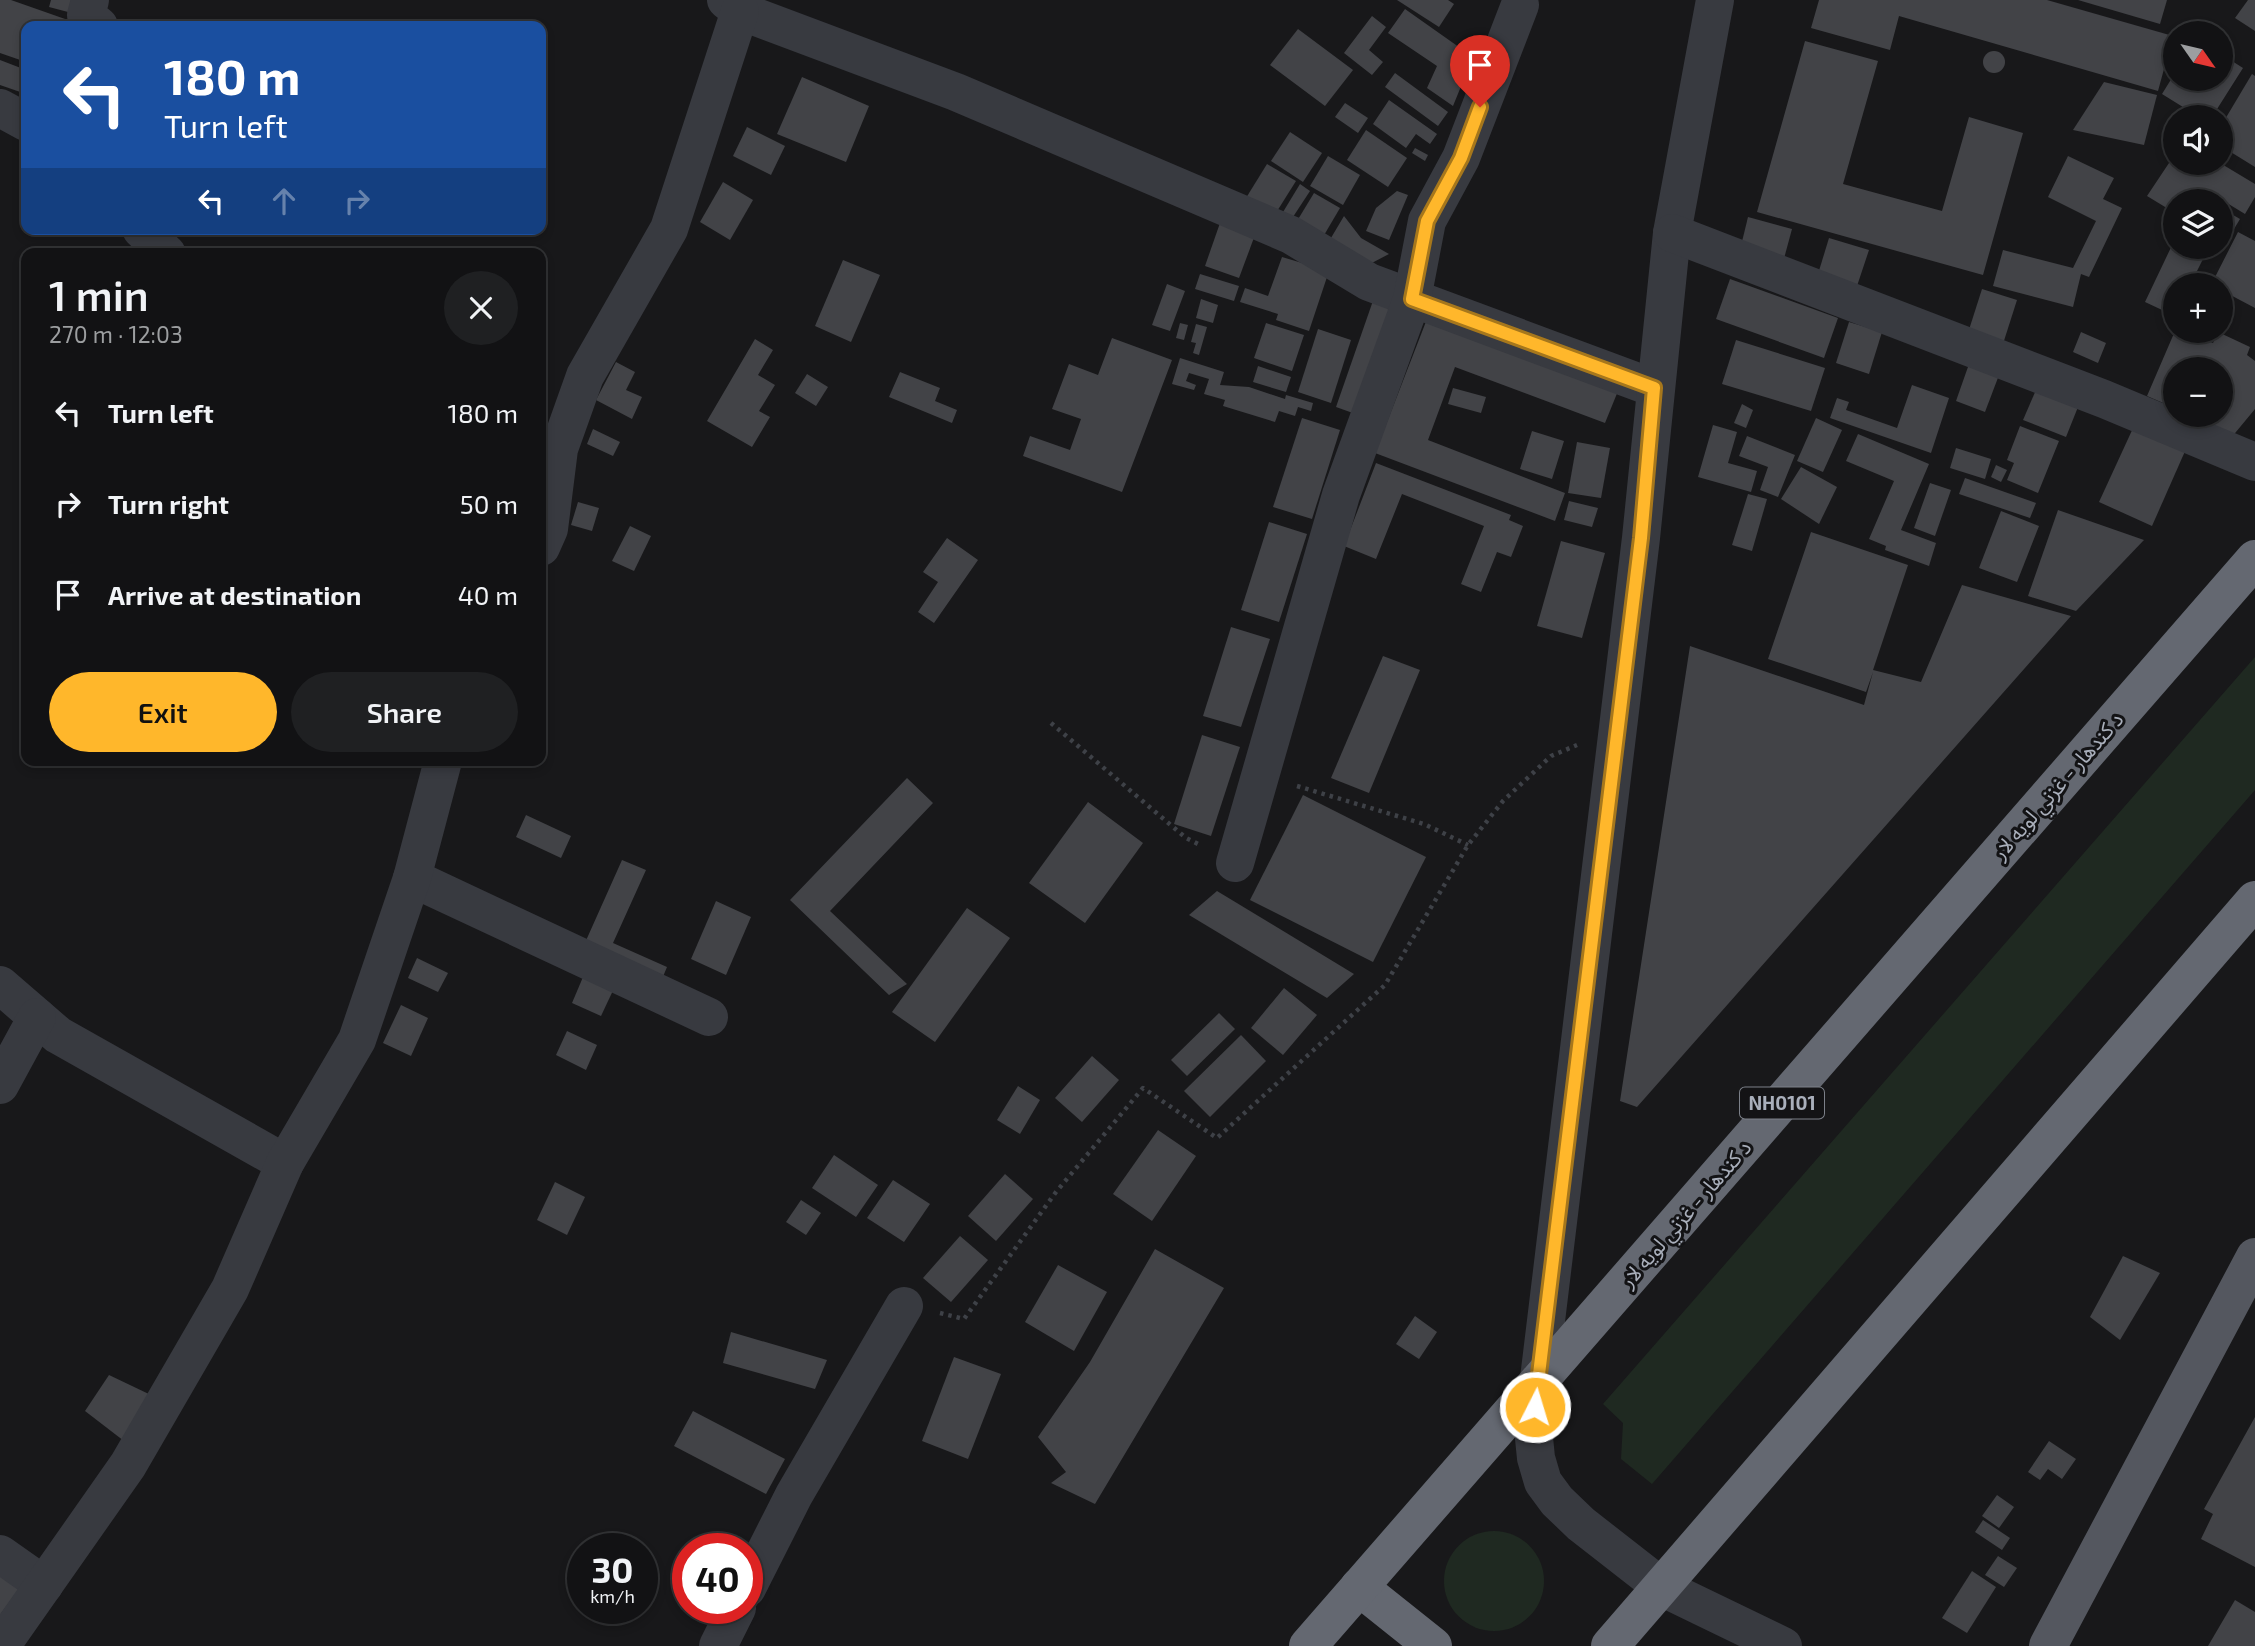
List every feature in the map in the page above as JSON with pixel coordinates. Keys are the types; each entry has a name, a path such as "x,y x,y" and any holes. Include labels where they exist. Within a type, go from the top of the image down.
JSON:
{"highway":[{"name":"د کندهار - غزني لويه لار","path":"1308,1646 2255,559"},
{"path":"1610,1646 1663,1588 2255,900"},
{"path":"1359,1587 1433,1646"}],"main road":[{"path":"2049,1646 2253,1264"}],"street":[{"path":"90,0 86,15 93,21"},
{"path":"1715,0 1672,233 1654,388 1641,538 1536,1386 1533,1429 1536,1458 1544,1482 1557,1501 1581,1524 1663,1588 1783,1646"},
{"path":"1235,863 1340,495 1412,299 1427,221 1461,158 1520,5"},
{"path":"546,536 549,529 550,447 585,376 669,229 733,6 956,92 1278,229 1368,282 1654,388"},
{"path":"0,108 21,119"},
{"path":"1672,233 2104,399 2255,461"},
{"path":"147,235 161,248"},
{"path":"1,1646 128,1465 230,1289 285,1163 357,1040 412,878 442,766"},
{"path":"412,878 709,1017"},
{"path":"0,985 58,1035 285,1163"},
{"path":"0,1085 37,1017"},
{"path":"763,1556 794,1495 904,1306"},
{"path":"0,1555 44,1585"},
{"path":"718,1646 729,1624"}],"path":[{"path":"1051,723 1186,838 1235,863"},
{"path":"904,1306 964,1319 1056,1192 1143,1088 1217,1138 1385,985 1468,845 1503,801 1551,756 1617,728"},
{"path":"1261,775 1424,824 1468,845"}],"shaded area":[{"path":"2255,657 2255,790 1652,1484 1621,1459 1623,1423 1603,1404"},
{"path":"1494,1531 1513,1535 1529,1546 1540,1562 1544,1581 1540,1600 1529,1616 1513,1627 1494,1631 1475,1627 1459,1616 1448,1600 1444,1581 1448,1562 1459,1546 1475,1535"}],"building":[{"path":"0,0 11,0 71,21 21,21 21,60 0,53"},
{"path":"51,0 71,0 68,12 49,7"},
{"path":"1397,0 1448,0 1454,4 1439,27"},
{"path":"1819,0 2047,0 2163,33 2163,73 2158,91 1899,16 1890,50 1811,28"},
{"path":"2078,0 2167,0 2160,24"},
{"path":"2248,0 2255,0 2255,31 2235,18"},
{"path":"1405,9 1473,57 1453,106 1427,88 1437,66 1388,33"},
{"path":"1372,16 1386,27 1369,50 1383,62 1372,75 1344,53"},
{"path":"1298,29 1353,70 1325,106 1270,65"},
{"path":"1805,41 1878,61 1843,184 1942,211 1969,117 2023,133 1983,275 1757,212"},
{"path":"1994,51 2002,54 2005,62 2002,70 1994,73 1986,70 1983,62 1986,54"},
{"path":"0,60 21,68 21,92 0,85"},
{"path":"2233,62 2243,68 2233,84"},
{"path":"1395,73 1448,112 1438,126 1385,87"},
{"path":"2252,74 2255,76 2255,167 2233,153 2233,106"},
{"path":"802,77 869,106 846,162 777,134"},
{"path":"2104,82 2157,95 2144,145 2073,130"},
{"path":"2164,91 2228,91 2220,105 2180,105 2162,94"},
{"path":"1389,100 1437,134 1430,144 1416,134 1406,148 1373,124"},
{"path":"1345,103 1368,118 1358,133 1335,117"},
{"path":"747,127 785,146 771,175 733,156"},
{"path":"1366,130 1407,158 1388,187 1347,160"},
{"path":"1290,132 1322,153 1303,182 1271,161"},
{"path":"1415,148 1428,155 1425,161 1412,153"},
{"path":"1328,156 1360,175 1343,205 1310,186"},
{"path":"2068,156 2114,178 2103,199 2122,208 2089,277 2081,274 2073,307 1993,286 2003,250 2073,268 2096,221 2048,197"},
{"path":"1267,164 1296,181 1274,216 1246,198"},
{"path":"2233,171 2255,184 2255,197 2245,214 2233,207 2233,189 2163,189 2163,206 2147,196 2163,172 2163,175 2233,175"},
{"path":"723,182 753,200 730,240 700,222"},
{"path":"1300,184 1310,191 1289,223 1280,217"},
{"path":"1397,191 1408,195 1389,240 1366,231 1376,208"},
{"path":"1314,193 1340,208 1320,242 1294,226"},
{"path":"2233,215 2240,219 2233,231"},
{"path":"1344,216 1361,238 1389,254 1368,265 1328,243"},
{"path":"1748,217 1792,229 1782,266 1739,254"},
{"path":"1220,223 1255,235 1239,278 1205,266"},
{"path":"2238,232 2255,241 2255,308 2233,296 2233,273 2217,273 2224,259 2233,259 2233,242"},
{"path":"1829,238 1869,250 1857,286 1818,274"},
{"path":"1282,257 1329,271 1309,331 1276,320 1278,314 1240,302 1245,288 1268,296"},
{"path":"2165,259 2203,259 2196,273 2163,273 2163,310 2145,302"},
{"path":"843,260 880,275 851,342 815,326"},
{"path":"1200,274 1239,286 1234,301 1195,289"},
{"path":"1730,279 1838,318 1824,358 1716,319"},
{"path":"1167,284 1185,291 1170,331 1152,325"},
{"path":"1982,289 2017,300 2002,347 1967,336"},
{"path":"1375,295 1402,304 1364,417 1336,407"},
{"path":"1201,299 1218,305 1213,323 1196,318"},
{"path":"1427,319 1618,391 1605,423 1455,367 1428,440 1565,493 1555,521 1375,453"},
{"path":"1849,322 1882,332 1869,374 1836,363"},
{"path":"1180,323 1188,325 1184,340 1176,338"},
{"path":"1266,323 1304,335 1292,371 1254,358"},
{"path":"1196,324 1207,327 1199,355 1193,353 1196,343 1191,342"},
{"path":"1318,329 1351,340 1331,403 1298,392"},
{"path":"2081,332 2106,343 2098,363 2073,352"},
{"path":"1112,338 1172,360 1122,492 1023,456 1030,436 1070,450 1081,419 1052,409 1069,364 1098,375"},
{"path":"755,339 773,350 758,375 775,385 759,411 770,417 752,447 707,421"},
{"path":"2233,339 2250,347 2247,355 2255,361 2255,409 2226,444 2205,427 2233,427 2233,357 2164,357 2170,343 2233,343"},
{"path":"1736,340 1825,368 1811,411 1722,384"},
{"path":"1180,358 1224,372 1220,385 1249,387 1285,399 1286,395 1313,403 1311,411 1298,407 1295,416 1279,411 1275,422 1223,406 1225,400 1204,394 1209,379 1189,373 1186,381 1196,385 1194,390 1172,384"},
{"path":"2163,359 2163,403 2147,396"},
{"path":"616,362 635,372 626,390 642,397 632,419 596,400"},
{"path":"1969,364 1999,375 1985,412 1956,401"},
{"path":"1258,366 1291,377 1286,392 1253,382"},
{"path":"900,372 940,388 935,401 957,410 952,423 889,397"},
{"path":"807,374 828,387 816,406 795,393"},
{"path":"1912,385 1949,398 1931,453 1830,418 1837,398 1849,402 1846,410 1897,428"},
{"path":"1453,388 1486,397 1481,413 1448,404"},
{"path":"2036,390 2078,407 2066,437 2023,420"},
{"path":"1742,404 1753,410 1746,428 1734,423"},
{"path":"1302,418 1340,430 1312,519 1273,507"},
{"path":"1816,418 1842,430 1823,472 1797,461"},
{"path":"1713,425 1737,432 1728,463 1757,471 1751,492 1698,477"},
{"path":"2020,426 2059,441 2038,493 2007,480 2014,463 2007,460"},
{"path":"2134,426 2186,449 2152,526 2099,502"},
{"path":"593,429 620,442 613,456 587,444"},
{"path":"1532,431 1564,441 1552,479 1520,469"},
{"path":"1858,434 1929,464 1901,530 1936,543 1929,566 1885,550 1886,546 1869,539 1894,481 1846,461"},
{"path":"1747,436 1795,455 1778,497 1760,490 1768,467 1739,456"},
{"path":"1577,442 1610,448 1601,498 1568,493"},
{"path":"1956,448 1991,459 1985,479 1950,468"},
{"path":"1376,463 1511,515 1509,520 1523,526 1511,557 1497,552 1481,592 1461,584 1484,526 1402,494 1376,559 1344,546"},
{"path":"1996,465 2007,470 2001,482 1991,477"},
{"path":"1801,467 1837,487 1819,524 1781,499"},
{"path":"1965,478 2036,503 2030,518 1959,494"},
{"path":"1930,483 1951,490 1935,536 1914,528"},
{"path":"1748,494 1767,499 1752,551 1732,545"},
{"path":"1569,501 1598,508 1592,527 1564,520"},
{"path":"578,502 599,508 592,531 571,525"},
{"path":"2058,510 2144,540 2076,611 2028,596"},
{"path":"2001,511 2039,526 2017,582 1979,568"},
{"path":"1269,522 1307,534 1279,622 1241,610"},
{"path":"630,526 651,536 634,571 612,561"},
{"path":"1811,532 1908,565 1873,670 1921,682 1962,585 2071,616 1637,1107 1620,1101 1690,646 1864,705 1873,672 1866,692 1768,659"},
{"path":"947,538 978,560 934,623 918,612 938,582 923,572"},
{"path":"1561,541 1605,553 1582,638 1537,626"},
{"path":"1231,627 1270,639 1241,727 1203,716"},
{"path":"1383,656 1420,670 1369,793 1331,778"},
{"path":"1202,735 1240,747 1211,836 1174,824"},
{"path":"907,778 933,803 830,911 907,984 889,995 790,900"},
{"path":"1303,795 1426,857 1373,962 1250,900"},
{"path":"1088,802 1143,843 1085,923 1029,883"},
{"path":"526,815 571,836 561,858 516,837"},
{"path":"622,860 646,870 613,943 667,967 662,979 584,945"},
{"path":"1217,891 1354,974 1327,998 1189,915"},
{"path":"716,901 751,917 726,975 691,959"},
{"path":"967,908 1010,938 935,1042 892,1012"},
{"path":"417,958 448,973 438,992 408,978"},
{"path":"586,970 617,982 601,1016 572,1003"},
{"path":"1284,988 1317,1015 1283,1055 1251,1028"},
{"path":"401,1005 428,1018 411,1056 383,1043"},
{"path":"1219,1013 1235,1029 1187,1076 1171,1060"},
{"path":"567,1031 597,1045 586,1070 556,1055"},
{"path":"1241,1035 1266,1061 1210,1117 1184,1091"},
{"path":"1092,1056 1119,1080 1082,1122 1055,1098"},
{"path":"1018,1086 1040,1100 1020,1134 997,1120"},
{"path":"1158,1130 1196,1156 1152,1221 1113,1194"},
{"path":"834,1155 878,1185 856,1217 812,1188"},
{"path":"1005,1174 1033,1199 996,1241 968,1216"},
{"path":"893,1180 930,1204 904,1242 867,1218"},
{"path":"555,1182 585,1197 567,1235 537,1220"},
{"path":"801,1200 821,1213 806,1235 786,1222"},
{"path":"960,1236 988,1260 951,1302 923,1278"},
{"path":"1155,1249 1224,1288 1095,1504 1051,1483 1066,1472 1038,1437 1090,1362"},
{"path":"2123,1256 2160,1273 2120,1340 2090,1317"},
{"path":"1058,1265 1107,1292 1074,1351 1025,1322"},
{"path":"1415,1316 1437,1332 1419,1359 1396,1344"},
{"path":"731,1332 827,1360 815,1389 723,1363"},
{"path":"954,1357 1001,1374 968,1459 922,1441"},
{"path":"109,1375 153,1396 124,1441 85,1411"},
{"path":"693,1411 785,1459 766,1494 674,1446"},
{"path":"2255,1417 2255,1567 2201,1539 2213,1514 2204,1509"},
{"path":"2049,1441 2076,1459 2062,1479 2048,1469 2040,1480 2028,1472"},
{"path":"1997,1495 2014,1507 1999,1528 1982,1516"},
{"path":"1983,1520 2010,1538 2002,1550 1975,1532"},
{"path":"1998,1556 2017,1568 2004,1587 1985,1575"},
{"path":"0,1565 24,1582 0,1615"},
{"path":"1972,1571 1996,1587 1967,1633 1942,1618"},
{"path":"2235,1600 2255,1612 2255,1646 2208,1646"}],"route":[{"path":"1480,107 1461,158 1427,221 1412,299 1654,388 1641,538 1535,1407"}]}
